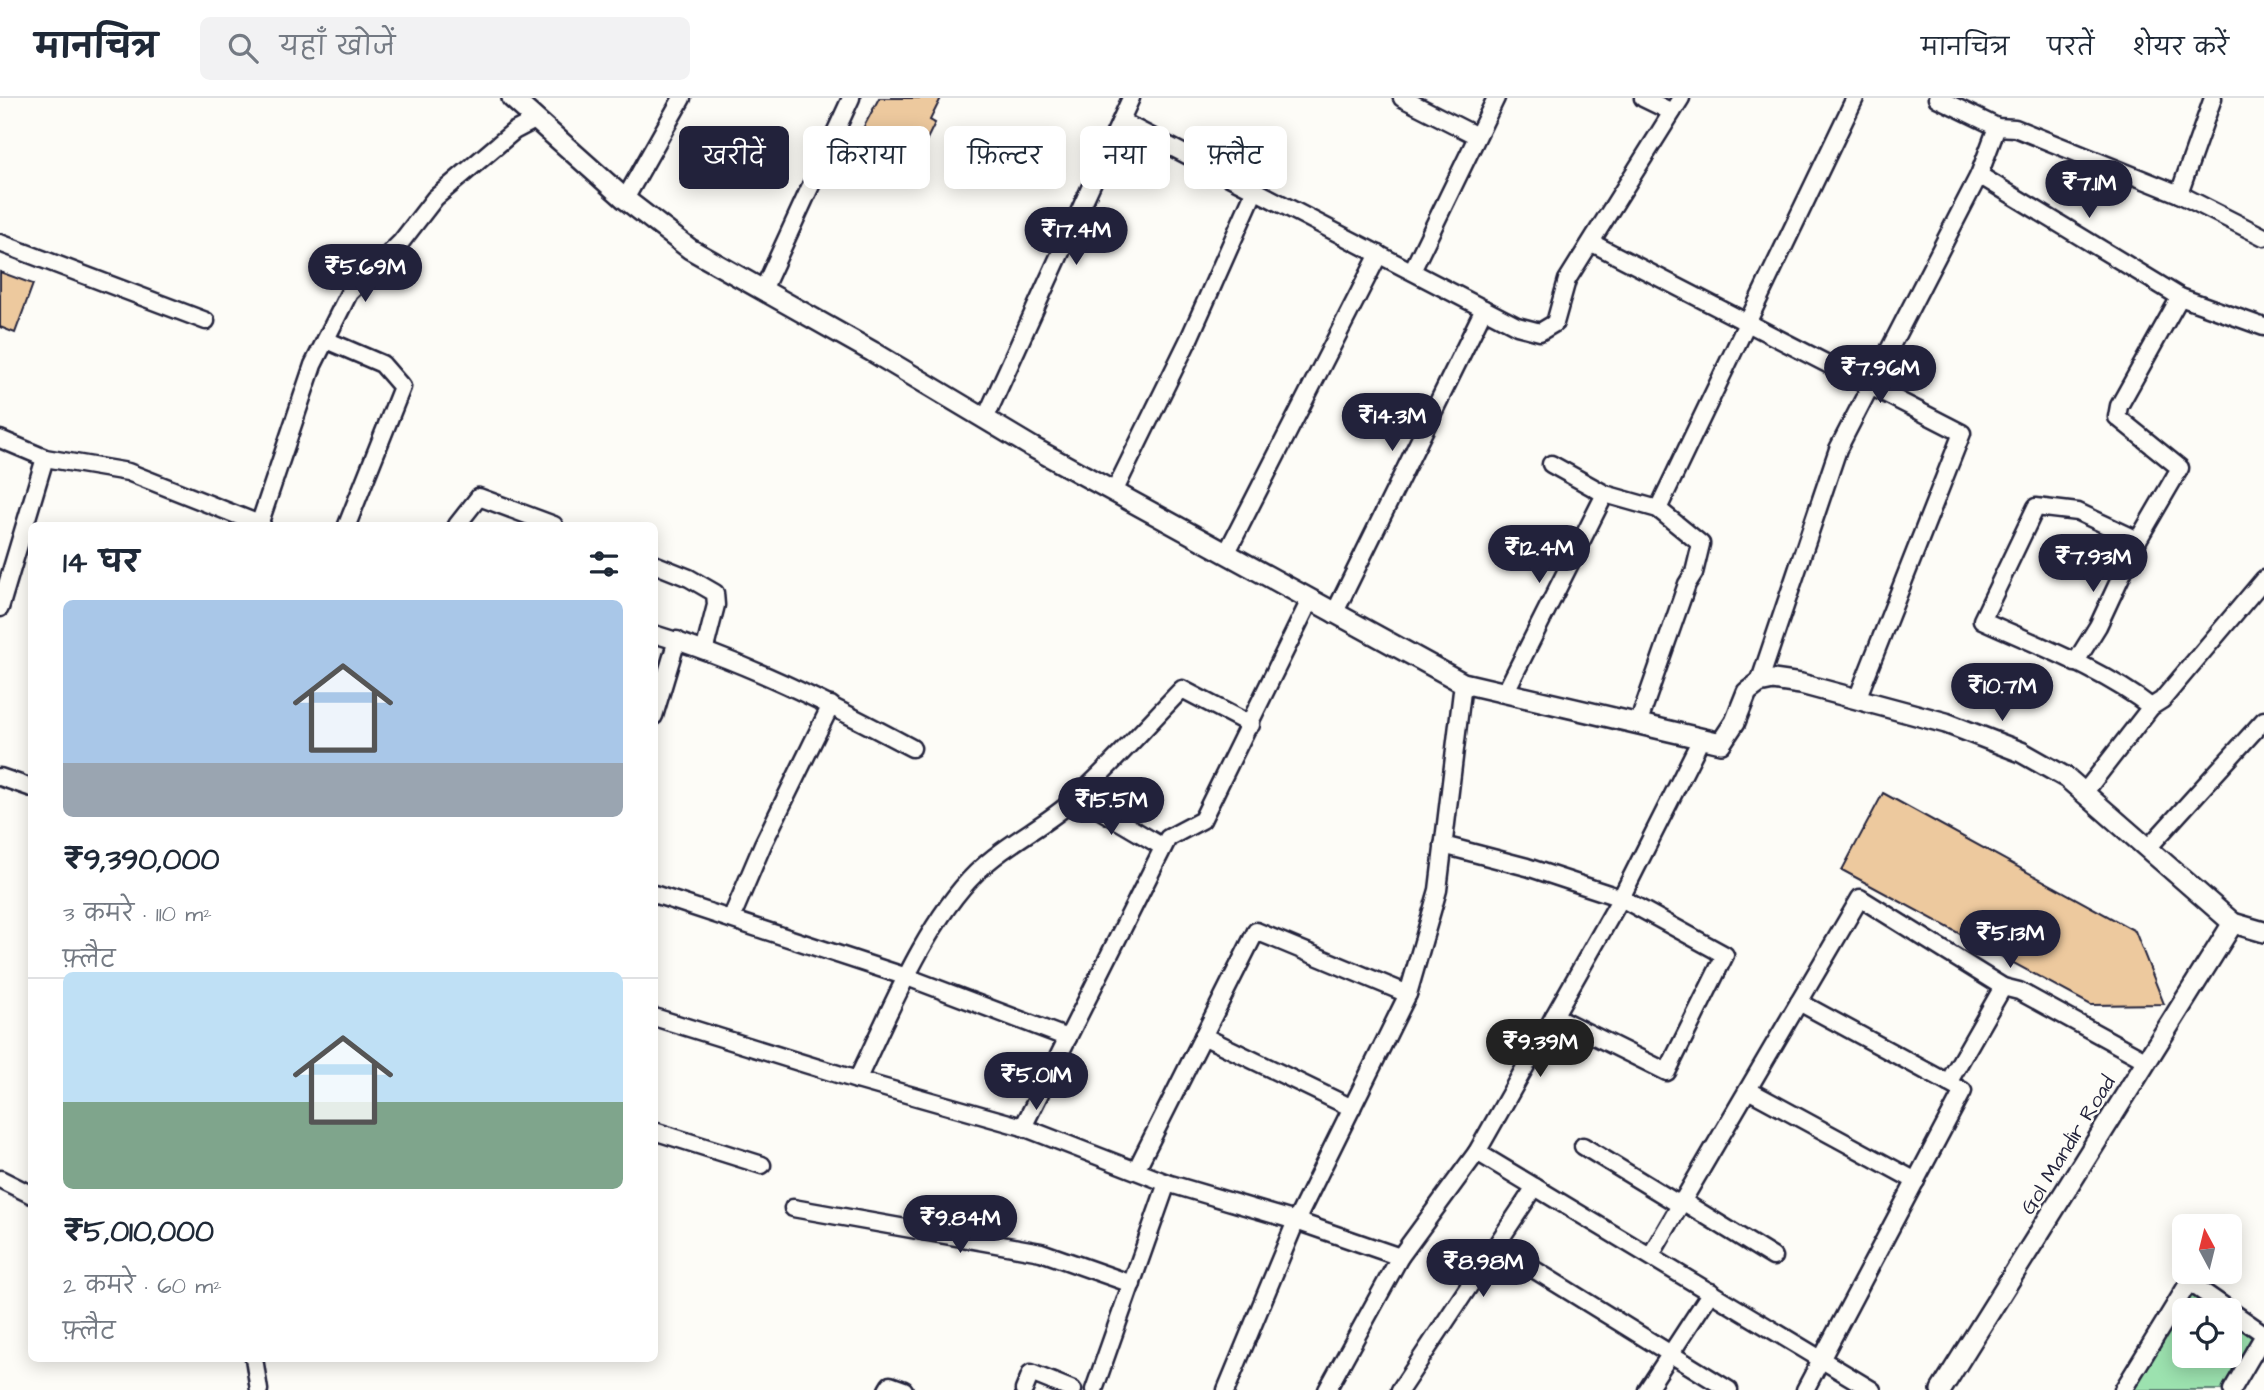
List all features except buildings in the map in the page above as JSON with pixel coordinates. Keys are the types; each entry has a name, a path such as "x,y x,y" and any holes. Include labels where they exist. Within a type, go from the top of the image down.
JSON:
{"street":[{"path":"625,198 682,98"},
{"path":"764,290 851,98"},
{"path":"985,419 1131,98"},
{"path":"1402,98 1477,136"},
{"path":"1412,271 1496,98"},
{"path":"1643,98 1672,112"},
{"path":"1121,121 1517,326 1540,332 1555,323 1567,280 1681,98"},
{"path":"1658,509 1854,98"},
{"path":"1937,98 1997,127 2015,128 2179,194 2264,237"},
{"path":"2179,194 2213,98"},
{"path":"517,100 535,120 625,198 690,249 1114,492 1463,683 1721,743 1735,722 1747,692 1759,683 1773,680 1801,684 1946,723 2021,752 2067,778 2232,923 2264,932"},
{"path":"261,522 313,365 349,293 401,242 435,198 514,131 535,120"},
{"path":"1759,683 1838,449 1979,175 1997,127"},
{"path":"1979,175 2180,297 2264,327"},
{"path":"1114,492 1189,339 1255,190"},
{"path":"0,243 206,321"},
{"path":"1592,243 1962,433 1857,699"},
{"path":"1226,554 1379,254"},
{"path":"2075,663 2098,626 2138,540 2180,468 2117,417 2119,406 2180,297"},
{"path":"1334,614 1484,309"},
{"path":"326,340 382,364 402,387 349,522"},
{"path":"0,439 45,458 128,472 253,522"},
{"path":"0,608 45,458"},
{"path":"1551,464 1605,494 1658,509 1701,544 1694,573 1687,584 1638,724"},
{"path":"1505,692 1605,494"},
{"path":"459,522 479,497 546,522"},
{"path":"2138,540 2078,512 2036,507 1982,620 2075,663 2134,694 2151,707"},
{"path":"658,566 715,593 716,604 705,648"},
{"path":"2084,793 2151,707 2162,701 2261,588"},
{"path":"1023,1127 1163,847 1168,838 1202,820 1251,725 1310,600"},
{"path":"658,635 705,648 831,705 912,748"},
{"path":"658,703 677,640"},
{"path":"1226,1390 1296,1221 1408,994 1438,891 1463,683"},
{"path":"857,1080 907,977 941,919 975,873 1076,796 1182,689 1251,725"},
{"path":"731,919 763,844 831,705"},
{"path":"2148,848 2264,720"},
{"path":"1326,1390 1400,1257 1478,1152 1621,898 1701,739"},
{"path":"0,777 28,787"},
{"path":"1076,796 1163,847"},
{"path":"1443,845 1527,867 1621,898 1725,955 1667,1072 1554,1016"},
{"path":"658,895 907,977 1068,1038"},
{"path":"1651,1255 1860,898 2003,987 2019,991 2147,1061"},
{"name":"Gol Mandir Road","path":"1941,1390 2232,923"},
{"path":"1136,1170 1256,931 1408,994"},
{"path":"1948,1083 2003,987"},
{"path":"1799,1002 1962,1091 1824,1360 1805,1390"},
{"path":"658,1018 857,1080 1023,1127 1167,1183 1296,1221 1400,1257"},
{"path":"1203,1036 1352,1108"},
{"path":"1748,1090 1916,1181"},
{"path":"658,1132 762,1165"},
{"path":"1583,1146 1773,1257"},
{"path":"1478,1152 1872,1390"},
{"path":"0,1179 28,1193"},
{"path":"1094,1390 1167,1183"},
{"path":"1400,1390 1535,1186"},
{"path":"793,1208 1041,1252 1132,1284"},
{"path":"1496,1246 1723,1389"},
{"path":"2123,1390 2189,1282 2264,1334 2232,1390"},
{"path":"1647,1390 1712,1292"},
{"path":"255,1362 259,1390"},
{"path":"1024,1390 1031,1373 1073,1390"},
{"path":"887,1390 890,1385 904,1390"}],"green space":[{"path":"2172,1318 2172,1368 2234,1368 2221,1390 2127,1390"},
{"path":"2242,1330 2252,1337 2242,1354"}]}
